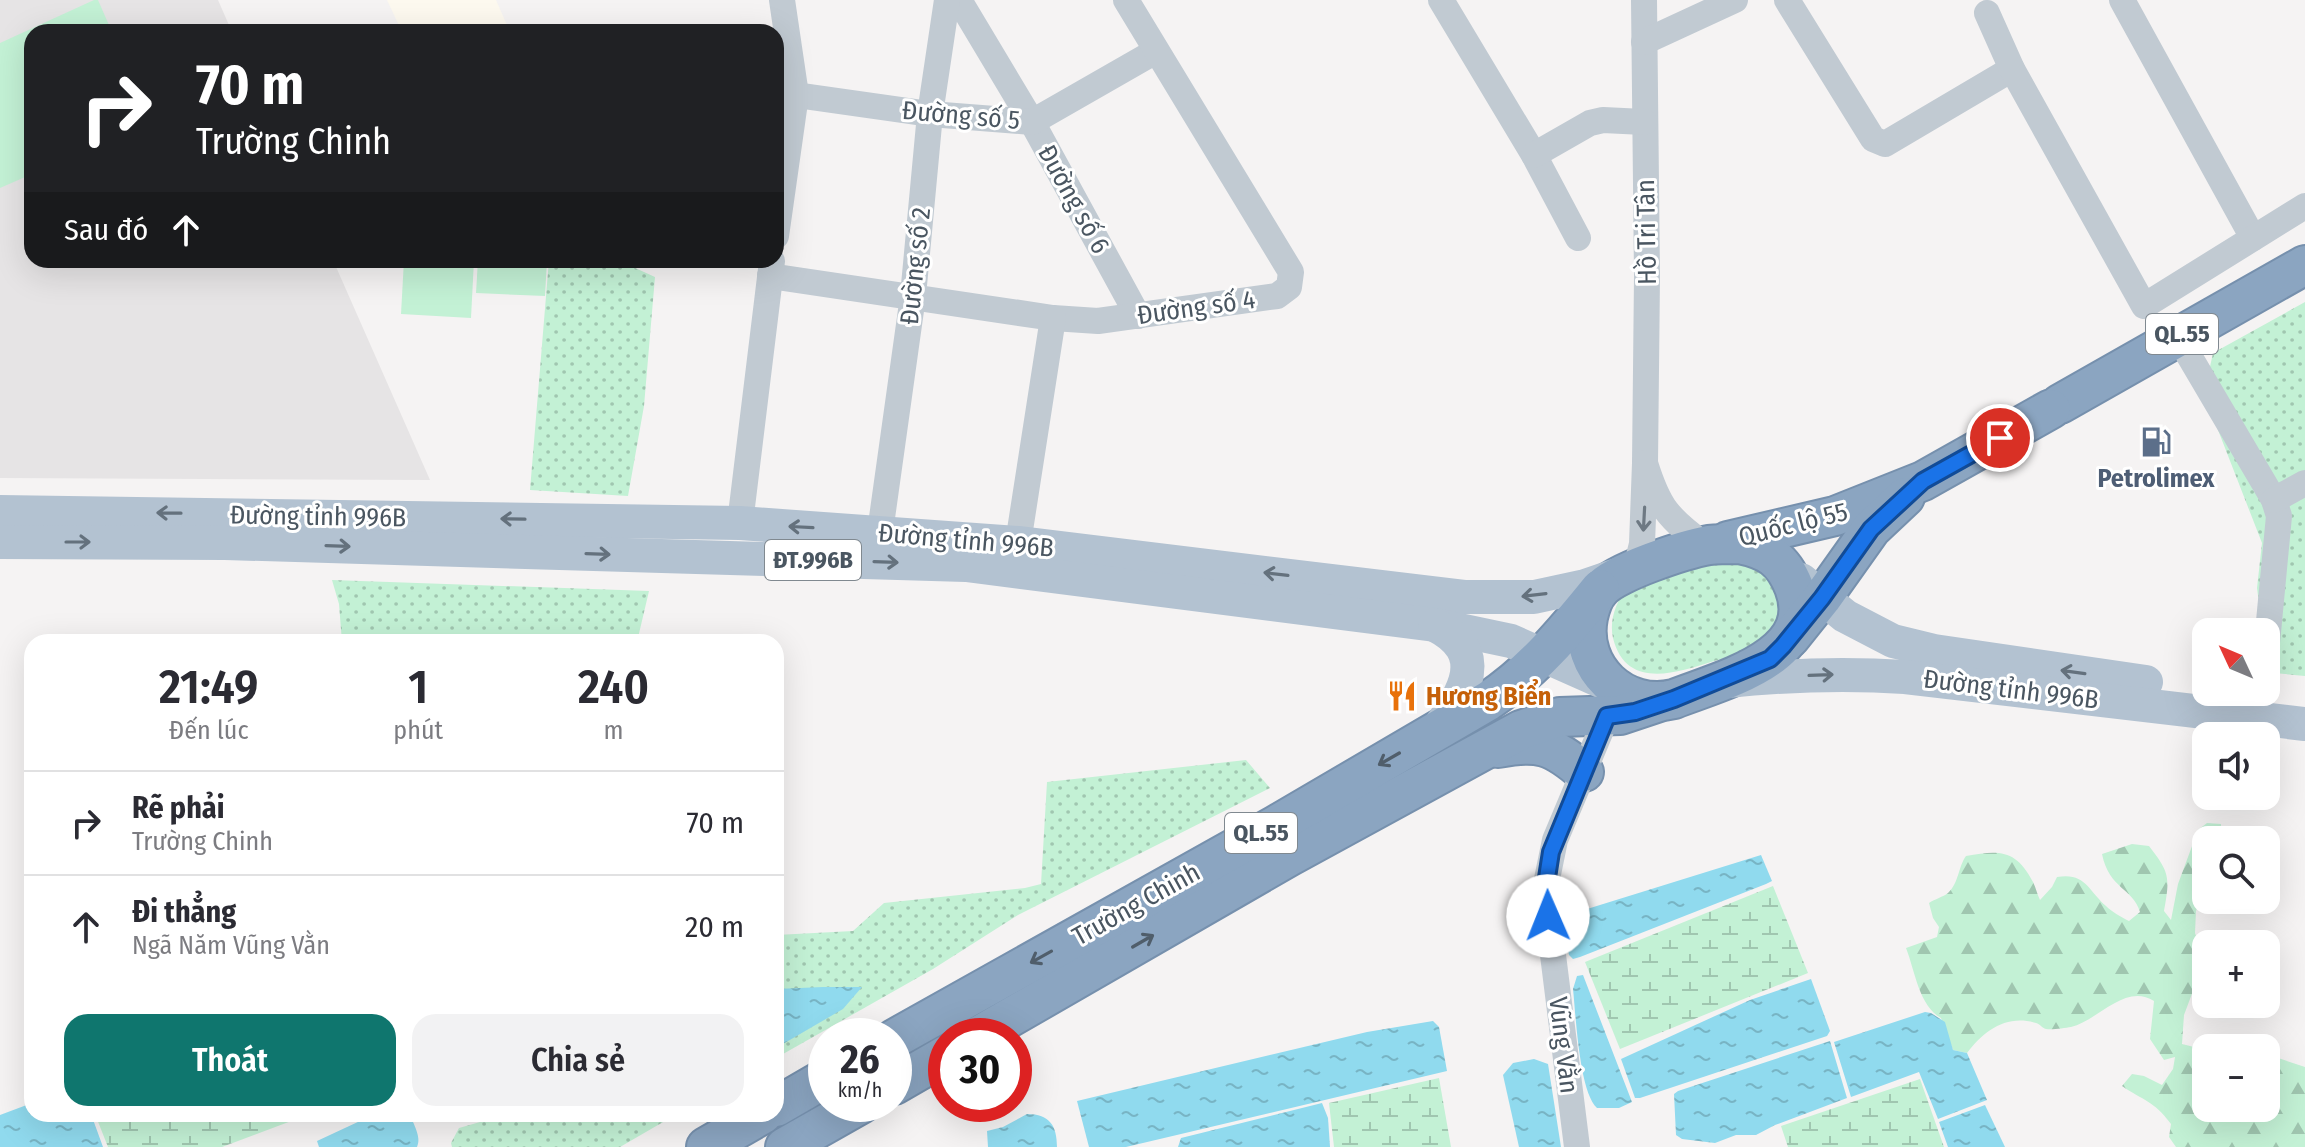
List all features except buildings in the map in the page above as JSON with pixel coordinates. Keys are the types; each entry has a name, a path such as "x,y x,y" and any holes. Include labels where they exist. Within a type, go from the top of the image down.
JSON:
{"highway":[{"name":"Quốc lộ 55","path":"1706,546 1835,516 1923,481 2305,265"},
{"name":"Quốc lộ 55","path":"1783,646 1871,529 1923,481"},
{"path":"1610,701 1588,650 1586,629 1590,608 1600,589 1636,568 1706,546 1739,544 1759,548 1782,564 1796,593 1797,611 1793,630 1770,659 1715,682"},
{"name":"Trường Chinh","path":"912,1029 1276,825 1504,690 1544,656 1600,589"},
{"name":"Trường Chinh","path":"1009,1018 1479,751 1539,722 1610,701 1635,712 1715,682"},
{"path":"1479,751 1520,743 1539,744 1556,750 1584,772"},
{"path":"784,1102 808,1088"},
{"path":"706,1147 749,1122"},
{"path":"785,1147 829,1122"}],"main road":[{"name":"Đường tỉnh 996B","path":"0,512 227,528 966,565 1435,625 1511,641 1544,656 1610,701"},
{"name":"Đường tỉnh 996B","path":"0,542 227,528 740,523 1018,543 1464,597 1534,597 1585,586 1636,568"},
{"name":"Đường tỉnh 996B","path":"1782,564 1845,616 1879,636 1911,646 2192,688"},
{"path":"1435,625 1456,641 1467,664 1467,681 1459,700 1438,729"},
{"name":"Đường tỉnh 996B","path":"1715,682 1777,676 1857,674 1905,677 2305,724"},
{"path":"2280,697 2305,702"}],"street":[{"path":"782,0 796,95 784,180"},
{"name":"Đường số 2","path":"880,532 913,296 930,114 947,0"},
{"name":"Đường số 6","path":"959,0 1032,122 1138,316"},
{"name":"Đường số 4","path":"772,268 913,296 1053,318 1098,321 1277,296 1289,287 1291,272 1126,0"},
{"path":"1441,0 1534,155 1578,238"},
{"name":"Hồ Tri Tân","path":"1636,568 1642,544 1645,463 1647,276 1644,0"},
{"path":"1644,42 1735,0"},
{"path":"1787,0 1873,139 1885,144 2012,69"},
{"path":"2122,0 2253,238"},
{"path":"1987,13 2012,69 2144,306 2305,206"},
{"name":"Đường số 5","path":"796,95 930,114 1032,122 1156,51"},
{"path":"1534,155 1590,123 1603,120 1644,122"},
{"path":"740,523 772,268"},
{"path":"1018,543 1053,318"},
{"path":"2178,337 2274,500 2279,516 2279,535 2270,618"},
{"path":"1645,463 1665,513 1706,546"},
{"path":"2274,500 2305,483"},
{"name":"Vũng Vằn","path":"1577,1147 1546,884 1555,840 1610,701"}],"shaded area":[{"path":"0,0 218,0 228,24 24,24 24,268 337,268 430,480 0,478"},
{"path":"387,0 496,0 506,24 398,24"}],"green space":[{"path":"98,0 108,24 42,24"},
{"path":"24,32 24,178 0,188 0,43"},
{"path":"404,268 474,268 471,318 401,314"},
{"path":"478,268 547,268 545,296 476,293"},
{"path":"548,268 635,268 655,277 644,406 628,496 530,490"},
{"path":"2305,302 2305,676 2280,674 2280,618 2261,618 2257,588 2262,543 2204,394 2213,353"},
{"path":"1731,557 1756,566 1765,574 1778,596 1780,613 1769,636 1746,651 1683,670 1654,674 1629,665 1620,654 1612,631 1614,611 1628,588"},
{"path":"332,580 649,591 639,634 341,634 339,604"},
{"path":"1246,760 1270,788 1018,915 933,969 847,1018 808,1018 808,1040 784,1053 784,935 853,931 884,903 1041,884 1047,782"},
{"path":"2207,823 2221,824 2221,826 2203,826"},
{"path":"2132,844 2149,846 2165,869 2167,890 2164,911 2171,920 2178,884 2192,846 2192,914 2196,914 2195,930 2192,930 2192,994 2184,1015 2182,1044 2192,1046 2192,1122 2280,1122 2280,1059 2305,1067 2305,1147 2176,1147 2169,1137 2171,1124 2165,1116 2122,1086 2132,1074 2162,1085 2173,1069 2175,1057 2164,1060 2150,1039 2154,1001 2143,997 2122,999 2071,1027 2049,1029 2025,1021 2005,1023 1988,1031 1967,1053 1953,1050 1941,1018 1923,997 1906,948 1937,937 1939,927 1929,903 1952,889 1966,856 1997,853 2013,858 2027,871 2040,900 2057,877 2074,877 2111,910 2129,921 2140,912 2137,904 2110,874 2102,854"},
{"path":"1773,886 1808,973 1620,1049 1585,962"},
{"path":"1439,1078 1451,1147 1334,1147 1329,1103"},
{"path":"1920,1079 1944,1147 1788,1147 1781,1126"},
{"path":"98,1122 289,1122 222,1147 108,1147"},
{"path":"480,1122 663,1122 620,1147 452,1147 459,1128"}],"water":[{"path":"1761,855 1772,881 1580,957 1573,959 1569,955 1563,925 1571,914"},
{"path":"1583,975 1632,1102 1619,1108 1597,1108 1586,1086 1579,1052 1573,989 1577,976"},
{"path":"1811,979 1830,1031 1827,1036 1635,1098 1621,1059 1750,1000"},
{"path":"862,987 843,1009 828,1018 808,1018 808,1029 784,1043 784,989"},
{"path":"1925,1012 1945,1022 1953,1050 1967,1053 1987,1100 1938,1119 1919,1072 1851,1097 1834,1042"},
{"path":"1433,1021 1439,1027 1447,1071 1126,1147 1089,1147 1077,1101 1367,1032"},
{"path":"1830,1041 1847,1098 1756,1135 1736,1135 1715,1143 1682,1139 1676,1135 1674,1094 1678,1091"},
{"path":"1534,1059 1548,1064 1561,1147 1519,1147 1503,1075 1513,1063"},
{"path":"1322,1103 1328,1118 1330,1147 1178,1147 1181,1138"},
{"path":"1985,1105 2005,1147 1948,1147 1939,1122"},
{"path":"24,1106 24,1122 94,1122 103,1147 0,1147 0,1115"},
{"path":"1032,1115 1041,1116 1054,1127 1057,1147 988,1147 987,1131 1012,1122 1032,1122"},
{"path":"358,1122 413,1122 418,1135 417,1147 319,1147 317,1141"}],"place":[{"name":"Petrolimex","path":"2156,442"},
{"name":"Hương Biển","path":"1402,696"}],"route":[{"path":"1548,916 1546,884 1551,852 1607,716 1635,712 1674,699 1770,659 1822,598 1871,529 1923,481 2000,438"}]}
